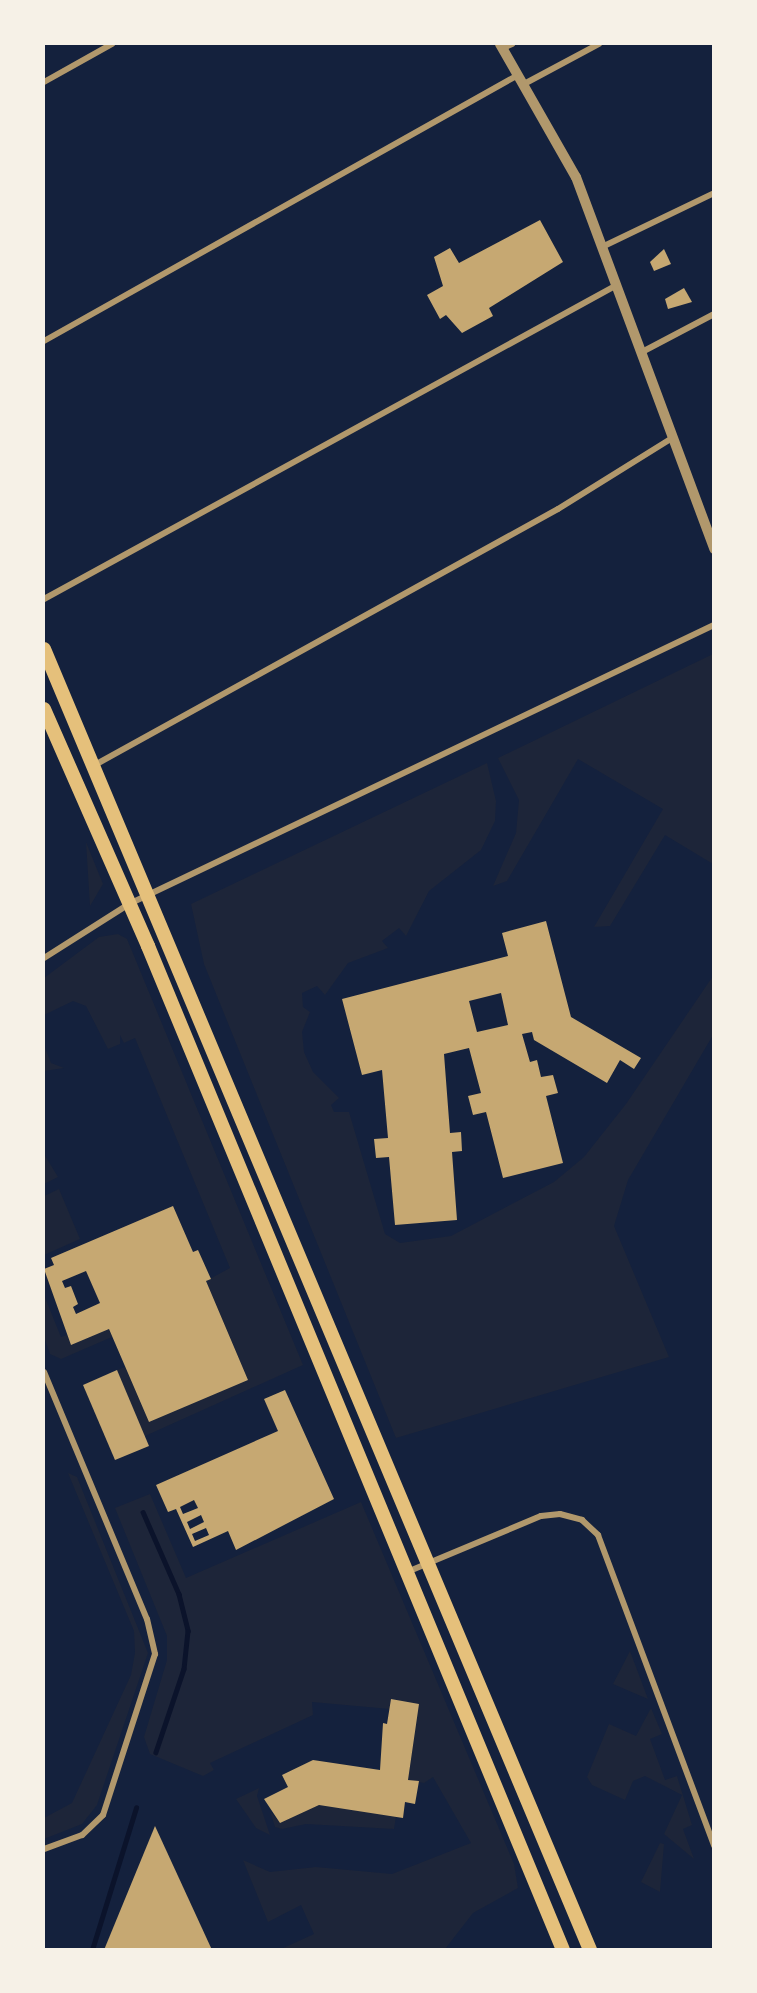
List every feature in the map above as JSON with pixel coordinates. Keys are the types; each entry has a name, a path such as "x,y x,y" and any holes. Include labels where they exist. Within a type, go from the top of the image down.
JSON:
{"main road":[{"path":"44,649 93,766 151,894 590,1950"},
{"path":"44,710 129,904 563,1950"}],"street":[{"path":"44,82 112,44"},
{"path":"44,341 521,80 599,44"},
{"path":"505,45 521,80 576,177 618,284 672,438 709,525 714,549"},
{"path":"604,246 714,193"},
{"path":"44,599 618,284"},
{"path":"642,352 714,314"},
{"path":"93,766 558,509 672,438"},
{"path":"44,958 129,904 714,625"},
{"path":"44,1372 147,1619 155,1654 103,1815 82,1835 44,1849"},
{"path":"406,1572 542,1516 560,1514 582,1520 598,1535 714,1846"}],"shaded area":[{"path":"713,654 713,864 665,835 610,926 594,927 663,809 578,759 507,881 493,886 516,833 519,800 498,758"},
{"path":"487,763 496,801 495,821 481,850 429,891 406,936 399,928 382,941 388,948 348,963 325,995 317,986 302,993 303,1007 310,1012 302,1032 304,1052 313,1072 339,1098 331,1105 334,1112 349,1112 385,1234 400,1243 451,1236 554,1182 584,1157 626,1104 713,976 713,1035 628,1180 614,1226 669,1357 396,1438 204,964 191,904"},
{"path":"86,842 103,884 90,906"},
{"path":"118,934 127,939 303,1365 145,1436 117,1370 125,1367 149,1422 248,1380 206,1281 230,1268 135,1038 124,1043 120,1035 120,1044 108,1049 86,1006 73,1001 44,1015 44,978 99,937"},
{"path":"44,1045 51,1063 64,1068 44,1071"},
{"path":"44,1154 58,1177 44,1184"},
{"path":"59,1189 80,1239 44,1255 44,1196"},
{"path":"44,1295 61,1337 67,1335 71,1345 109,1329 112,1337 61,1359 50,1354 44,1337"},
{"path":"68,1473 77,1477 148,1653 97,1805 82,1824 44,1839 44,1818 72,1803 131,1675 135,1653 134,1631"},
{"path":"150,1494 186,1578 361,1502 514,1864 518,1888 473,1913 445,1949 281,1949 314,1934 301,1905 268,1922 243,1860 270,1872 316,1867 392,1874 471,1843 433,1777 424,1783 408,1780 419,1704 391,1699 390,1709 312,1702 313,1715 210,1763 214,1770 203,1776 150,1754 144,1737 167,1660 167,1636 115,1508"},
{"path":"630,1651 648,1699 613,1684"},
{"path":"651,1708 662,1734 650,1739 665,1780 677,1776 692,1825 683,1829 694,1859 664,1834 682,1795 645,1776 633,1781 625,1800 592,1785 587,1777 609,1724 636,1736"},
{"path":"259,1788 257,1796 270,1835 256,1828 236,1799"},
{"path":"319,1805 396,1816 394,1829 306,1824 282,1829 275,1827 270,1811 280,1823"},
{"path":"660,1843 664,1844 660,1892 641,1882"}],"building":[{"path":"540,220 563,262 489,308 493,316 462,333 446,315 440,319 427,295 443,286 434,257 450,248 459,263"},
{"path":"664,249 671,264 654,271 650,262"},
{"path":"684,288 692,302 668,309 665,299"},
{"path":"546,921 571,1017 641,1058 634,1069 620,1060 607,1083 534,1040 532,1032 522,1034 530,1062 537,1060 541,1077 553,1075 558,1093 546,1096 563,1163 503,1178 486,1112 473,1115 468,1096 481,1093 469,1048 444,1054 450,1133 461,1132 462,1151 452,1152 457,1220 395,1225 389,1157 376,1158 374,1139 388,1138 382,1070 362,1075 342,999 508,956 502,933","holes":["501,993 508,1025 477,1032 469,1001"]},
{"path":"173,1206 193,1252 198,1250 211,1279 206,1281 248,1380 149,1422 109,1329 71,1345 44,1269 54,1265 51,1258","holes":["86,1271 100,1303 76,1314 73,1307 78,1304 71,1286 65,1288 62,1281"]},
{"path":"117,1370 149,1446 115,1460 83,1385"},
{"path":"285,1390 334,1499 236,1550 228,1531 193,1547 176,1509 168,1512 156,1485 278,1431 264,1399","holes":["194,1500 198,1508 183,1514 180,1507","201,1515 204,1522 190,1529 187,1522","206,1528 209,1535 195,1541 192,1534"]},
{"path":"391,1699 419,1704 408,1780 419,1781 415,1804 405,1802 403,1818 319,1805 280,1823 264,1799 288,1787 282,1775 313,1760 380,1770 383,1723 387,1724"},
{"path":"155,1826 212,1950 104,1950"}],"waterway":[{"path":"143,1512 179,1594 188,1631 184,1669 156,1752"},
{"path":"92,1950 136,1808"}]}
